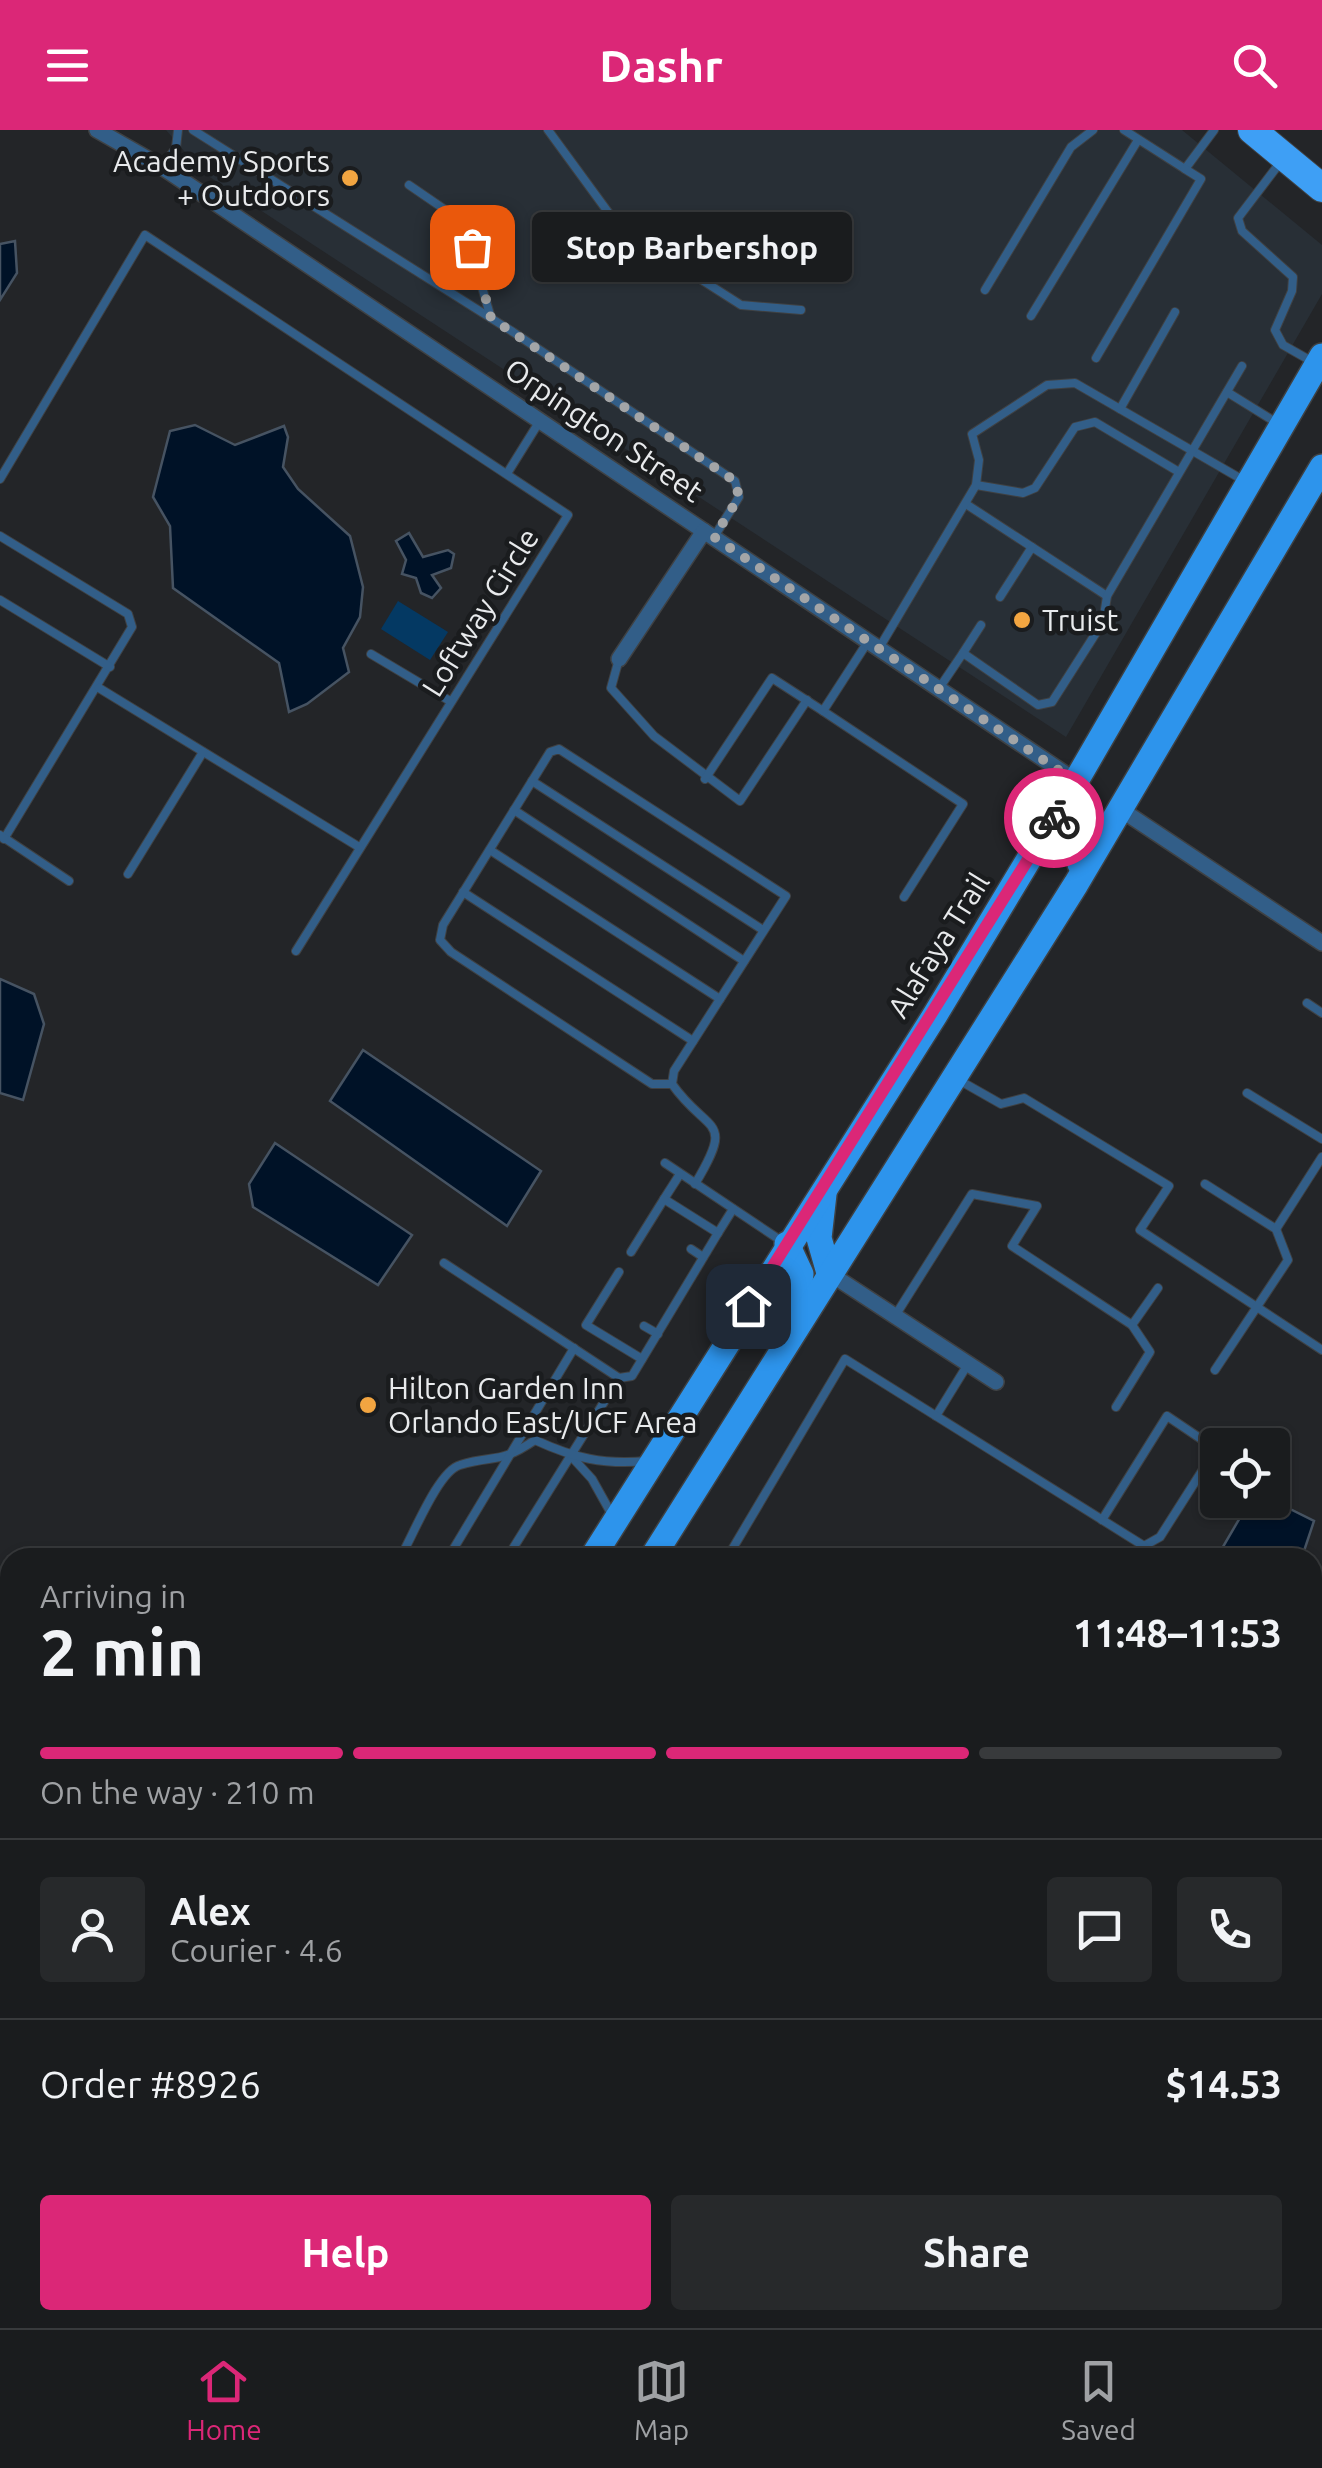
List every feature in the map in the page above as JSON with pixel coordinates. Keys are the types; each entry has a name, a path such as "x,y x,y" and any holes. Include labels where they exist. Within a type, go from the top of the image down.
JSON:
{"highway":[{"path":"1252,130 1322,188"}],"main road":[{"name":"Alafaya Trail","path":"598,1548 1076,782 1320,361"},
{"path":"658,1548 1076,884 1322,467"},
{"path":"1076,782 1088,826 1076,884"},
{"path":"825,1184 818,1238 829,1274"},
{"path":"787,1244 801,1274 792,1332"}],"street":[{"name":"Orpington Street","path":"98,130 162,168 542,419 1076,782"},
{"path":"619,659 709,534"},
{"path":"1120,809 1322,943"},
{"path":"829,1274 996,1382"}],"lane":[{"path":"162,168 176,148 178,130"},
{"path":"193,130 491,318 735,481 739,497 709,534"},
{"path":"548,130 619,227 741,305 801,310"},
{"path":"984,290 1071,147 1093,130"},
{"path":"1096,358 1201,179 1124,130"},
{"path":"1185,169 1214,130"},
{"path":"1031,316 1138,140"},
{"path":"1285,156 1238,218 1242,231 1293,278 1292,291 1276,321 1277,337 1320,361"},
{"path":"410,185 463,222 491,318"},
{"name":"Loftway Circle","path":"0,479 146,235 568,515 296,951"},
{"path":"1120,409 1175,312"},
{"path":"963,654 1038,706 1052,702 1103,622 1108,596 1242,366"},
{"path":"823,711 872,646 966,504 976,485 979,460 972,434 1047,385 1075,383 1247,483"},
{"path":"1227,392 1281,426"},
{"path":"508,472 542,419"},
{"path":"976,485 1023,493 1035,488 1075,427 1094,422 1179,472"},
{"path":"966,504 1108,596"},
{"path":"0,536 128,614 132,626 99,688 2,837 69,880"},
{"path":"1000,596 1032,547"},
{"path":"0,600 110,667"},
{"path":"938,690 982,625"},
{"path":"371,654 450,701"},
{"path":"619,659 611,688 654,736 705,779 740,801 807,700"},
{"path":"705,779 772,678 962,804 904,897"},
{"path":"99,688 359,846"},
{"path":"672,1084 674,1071 786,896 559,750 550,752 443,925 440,940 450,952 652,1084 672,1084 714,1125 717,1136 715,1151 694,1184"},
{"path":"128,874 203,752"},
{"path":"532,781 763,930"},
{"path":"514,810 744,961"},
{"path":"490,850 720,999"},
{"path":"463,892 693,1041"},
{"path":"1307,1003 1322,1014"},
{"path":"956,1078 1001,1104 1024,1098 1169,1186 1140,1230 1322,1350"},
{"path":"1247,1092 1322,1140"},
{"path":"1276,1229 1322,1156"},
{"path":"665,1164 787,1244"},
{"path":"632,1252 680,1174"},
{"path":"1205,1184 1276,1229 1288,1260 1216,1370"},
{"path":"895,1316 972,1194 1037,1206 1012,1246 1132,1325 1150,1352 1116,1407"},
{"path":"664,1199 718,1234"},
{"path":"444,1263 619,1378 632,1376 733,1210"},
{"path":"649,1224 660,1230"},
{"path":"638,1242 648,1248"},
{"path":"691,1249 704,1257"},
{"path":"680,1268 692,1276"},
{"path":"619,1272 586,1325 642,1360"},
{"path":"613,1282 624,1289"},
{"path":"1132,1325 1158,1288"},
{"path":"668,1289 680,1296"},
{"path":"601,1300 612,1307"},
{"path":"656,1307 669,1314"},
{"path":"644,1326 658,1334"},
{"path":"454,1548 574,1348"},
{"path":"733,1548 846,1359 936,1416 1102,1520 1144,1546 1160,1537 1216,1448 1167,1416 1102,1520"},
{"path":"936,1416 968,1364"},
{"path":"514,1548 619,1378"},
{"path":"405,1548 439,1482 456,1465 508,1458 534,1440 570,1456 602,1464 651,1460"},
{"path":"570,1456 592,1479 614,1520"}],"shaded area":[{"path":"166,130 1182,130 1322,245 1322,294 1066,737 202,172"},
{"path":"15,241 17,273 0,300 0,244"},
{"path":"195,425 235,445 284,426 288,437 283,467 298,489 350,536 363,587 360,617 343,648 349,672 307,704 289,712 279,663 173,588 170,526 153,497 170,431"},
{"path":"409,533 423,557 448,550 454,554 451,568 432,575 441,588 432,598 421,593 416,578 402,574 406,560 396,541"},
{"path":"398,601 448,632 430,660 381,629"},
{"path":"0,979 34,994 44,1024 23,1100 0,1093"},
{"path":"363,1050 541,1171 507,1226 330,1101"},
{"path":"275,1143 412,1235 378,1285 253,1207 249,1184"},
{"path":"1290,1509 1314,1521 1305,1548 1222,1548 1240,1518 1290,1518"}],"way so far":[{"path":"472,247 491,318 735,481 739,497 714,537 1076,782 1054,818"}],"place":[{"name":"Academy Sports + Outdoors","path":"350,178"},
{"name":"Stop Barbershop","path":"472,247"},
{"name":"Truist","path":"1022,620"},
{"name":"Hilton Garden Inn Orlando East/UCF Area","path":"368,1405"}],"route":[{"path":"748,1306 935,1015 1054,818"}]}
